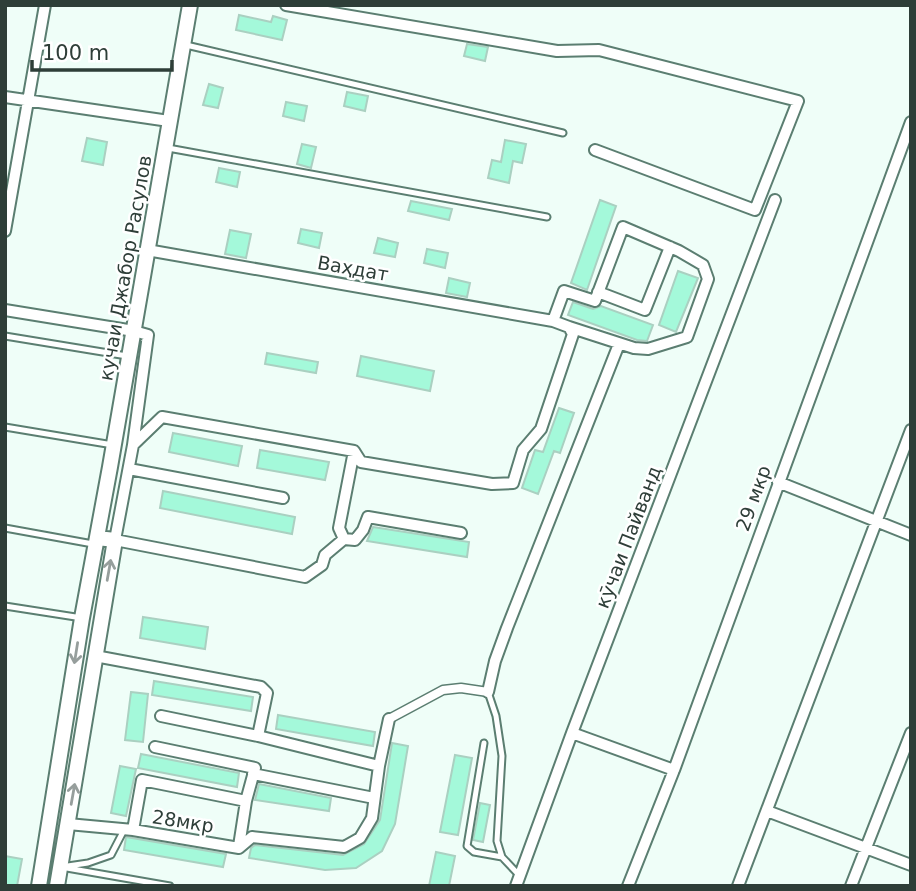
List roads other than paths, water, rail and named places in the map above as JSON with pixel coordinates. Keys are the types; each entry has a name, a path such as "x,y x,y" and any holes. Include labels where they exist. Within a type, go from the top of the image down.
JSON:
{"street":[{"path":"5,231 45,5"},
{"name":"кучаи Джабор Расулов","path":"39,883 82,618 190,5"},
{"path":"286,5 557,51 599,50 798,100 755,210 595,150"},
{"path":"5,97 169,121"},
{"name":"29 мкр","path":"628,886 674,770 911,122"},
{"name":"кӯчаи Пайванд","path":"518,881 775,201"},
{"path":"623,227 670,247 703,265 708,279 687,337 648,349 619,344 553,321 564,291 595,301 623,227"},
{"path":"598,292 645,310 670,247"},
{"name":"Ваҳдат","path":"147,250 553,321"},
{"path":"5,310 148,335 133,445 61,867 57,885 39,883"},
{"path":"133,445 162,417 354,451 361,462 492,484 513,484 523,450 541,429 573,334 569,327"},
{"path":"389,719 443,690 461,688 488,692 492,670 507,628 619,344"},
{"path":"738,886 911,430"},
{"path":"344,539 339,528 354,451"},
{"path":"129,469 283,498"},
{"path":"778,482 911,535"},
{"path":"97,541 115,541 305,577 321,565 325,555 344,539 355,540 368,517 461,533"},
{"path":"95,656 261,687 267,693 258,737"},
{"path":"161,716 379,766"},
{"name":"28мкр","path":"246,801 142,780 128,830 239,848 252,837 344,847 360,838 372,818 389,719"},
{"path":"572,733 674,770"},
{"path":"851,886 911,733"},
{"path":"155,747 255,768 246,801 239,848"},
{"path":"253,774 374,798"},
{"path":"767,811 911,865"},
{"path":"68,824 128,830"}],"lane":[{"path":"183,45 563,133"},
{"path":"165,147 547,217"},
{"path":"5,336 129,356"},
{"path":"5,427 113,445"},
{"path":"5,528 97,541"},
{"path":"5,606 82,618"},
{"path":"488,692 496,716 502,756 497,841 502,857 518,881"},
{"path":"484,743 467,846 474,852 502,857"},
{"path":"61,867 88,863 111,855 128,830"},
{"path":"61,867 170,886"}]}
